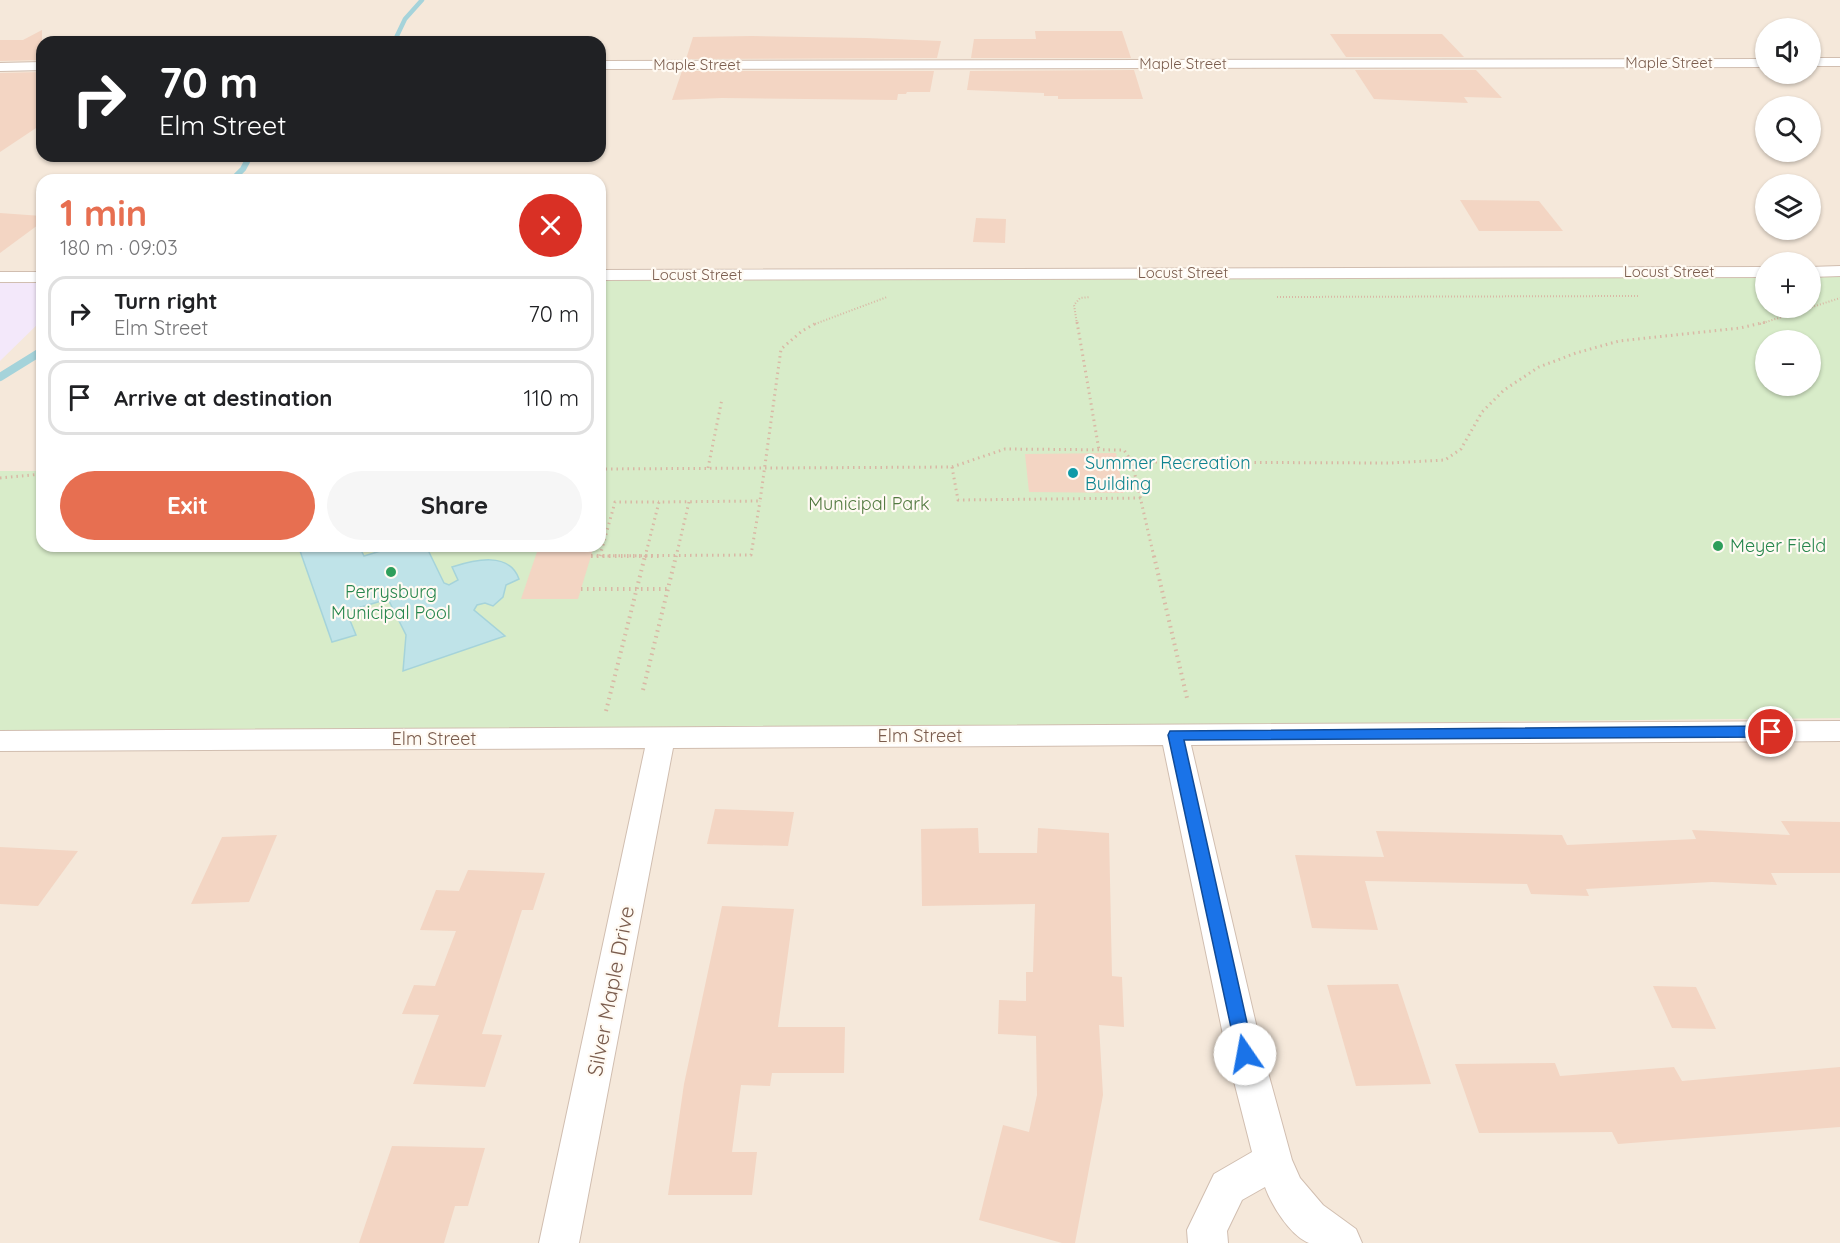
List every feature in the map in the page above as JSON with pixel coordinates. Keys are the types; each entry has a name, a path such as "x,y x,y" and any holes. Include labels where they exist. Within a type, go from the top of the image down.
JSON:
{"street":[{"path":"1821,63 1840,62"},
{"name":"Maple Street","path":"606,65 1755,63"},
{"path":"0,67 36,66"},
{"path":"1821,272 1840,271"},
{"name":"Locust Street","path":"606,275 1755,272"},
{"path":"0,277 36,277"},
{"name":"Elm Street","path":"0,741 1840,731"},
{"path":"1175,735 1245,1054 1273,1161 1286,1192 1309,1219 1342,1243"},
{"name":"Silver Maple Drive","path":"559,1243 661,738"},
{"path":"1208,1243 1207,1230 1228,1187 1273,1161"}],"path":[{"path":"591,556 751,555 781,349 799,333 832,317 896,294"},
{"path":"1270,297 1648,296"},
{"path":"1092,297 1080,298 1074,305 1099,450"},
{"path":"1132,462 1390,464 1445,460 1455,455 1461,448 1482,412 1504,390 1539,367 1576,353 1619,341 1740,328 1772,321 1840,298"},
{"path":"708,468 722,399"},
{"path":"606,469 952,467 1005,449 1124,450 1132,462 1187,698"},
{"path":"952,467 958,500 1141,498"},
{"path":"0,478 36,475"},
{"path":"606,534 615,502 760,501"},
{"path":"606,712 659,502"},
{"path":"643,690 689,502"},
{"path":"600,556 601,552"},
{"path":"581,589 668,589"}],"shaded area":[{"path":"0,0 1840,0 1840,1243 0,1243"},
{"path":"0,277 36,277 36,326 0,361"}],"green space":[{"name":"Municipal Park","path":"1755,276 1755,318 1821,318 1821,276 1840,276 1840,718 0,737 0,471 36,471 36,552 606,552 606,280"}],"water":[{"path":"300,552 362,552 364,556 377,552 429,552 444,583 449,585 458,580 452,567 480,560 507,564 519,579 506,585 503,597 493,606 485,603 477,605 474,610 505,636 403,671 406,635 388,599 347,613 356,635 332,642"}],"building":[{"path":"42,30 42,36 36,36 36,60 0,61 0,40 23,40"},
{"path":"1035,31 1122,31 1131,58 971,58 974,39 1036,39"},
{"path":"1330,34 1442,34 1464,57 1346,57"},
{"path":"752,36 941,41 937,58 686,59 693,37"},
{"path":"1134,70 1143,99 1058,99 1058,96 1044,96 1044,93 967,90 970,71"},
{"path":"1355,70 1476,70 1502,98 1464,97 1468,103 1374,99"},
{"path":"682,71 934,71 930,92 898,94 897,100 722,98 672,100"},
{"path":"36,72 36,128 0,152 0,73"},
{"path":"1460,200 1539,201 1563,231 1479,231"},
{"path":"0,213 36,216 36,226 0,253"},
{"path":"976,218 1006,219 1005,243 973,242"},
{"name":"Summer Recreation Building","path":"1116,453 1124,493 1029,492 1025,454"},
{"path":"537,552 592,552 578,599 521,599"},
{"path":"715,809 794,812 788,846 707,844"},
{"path":"1781,821 1840,822 1840,873 1771,873 1777,885 1712,882 1586,889 1589,896 1531,894 1527,884 1365,881 1378,930 1312,928 1295,855 1384,857 1376,831 1562,835 1567,845 1696,839 1692,830 1790,835"},
{"path":"978,828 979,853 1037,853 1038,828 1109,833 1112,976 1122,977 1124,1027 1099,1025 1103,1095 1075,1243 1062,1243 979,1220 1003,1125 1029,1132 1037,1095 1036,1036 998,1034 999,1000 1026,1001 1026,972 1033,972 1035,904 922,906 921,829"},
{"path":"277,835 249,902 191,904 222,837"},
{"path":"0,847 78,851 38,906 0,904"},
{"path":"468,870 545,873 533,910 522,910 482,1034 502,1035 485,1087 413,1084 439,1015 402,1014 414,985 435,986 456,931 420,930 436,890 459,891"},
{"path":"722,906 794,909 778,1027 845,1027 844,1073 772,1073 770,1086 741,1085 732,1152 757,1152 752,1195 668,1195 684,1084"},
{"path":"1398,984 1431,1084 1356,1086 1327,985"},
{"path":"1653,986 1696,987 1716,1029 1672,1028"},
{"path":"1555,1063 1560,1076 1674,1067 1682,1081 1840,1067 1840,1127 1618,1144 1612,1132 1479,1133 1455,1064"},
{"path":"392,1146 485,1148 468,1206 455,1206 444,1243 359,1243"}],"waterway":[{"path":"397,36 405,19 422,0"},
{"path":"238,174 247,162"},
{"path":"0,377 36,355"}],"place":[{"name":"Summer Recreation Building","path":"1073,473"},
{"name":"Meyer Field","path":"1718,546"},
{"name":"Perrysburg Municipal Pool","path":"391,572"}],"route":[{"path":"1245,1054 1191,798 1175,735 1771,732"}]}
